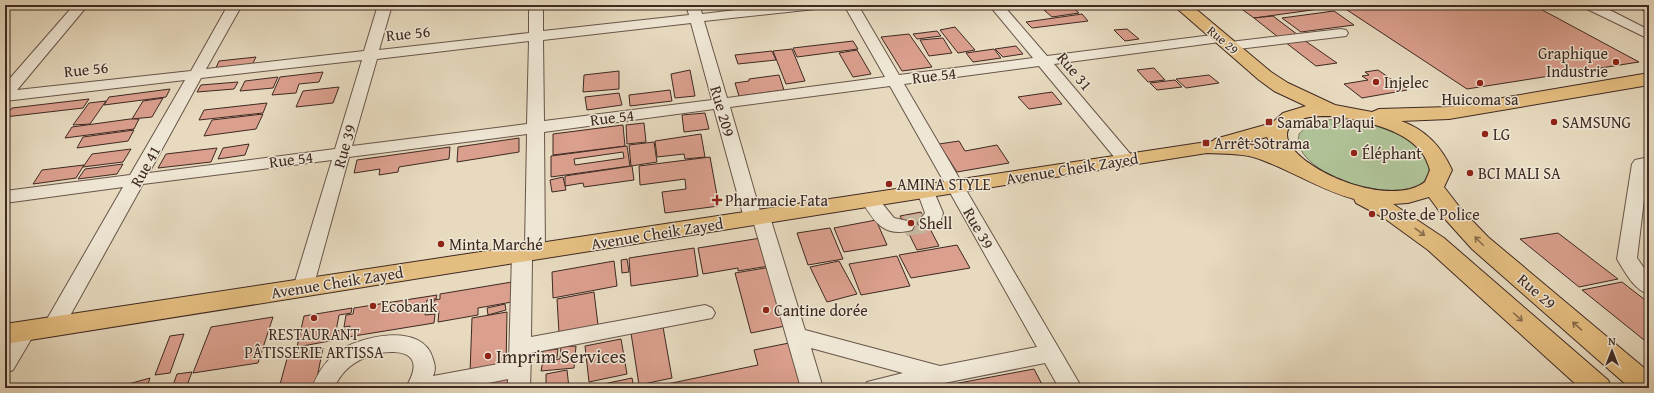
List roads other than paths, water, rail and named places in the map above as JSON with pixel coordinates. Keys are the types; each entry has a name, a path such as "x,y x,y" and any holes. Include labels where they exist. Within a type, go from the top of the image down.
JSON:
{"main road":[{"name":"Rue 29","path":"1181,5 1281,88 1329,110"},
{"name":"Rue 29","path":"1265,76 1283,103 1282,123 1277,137 1281,148 1291,160 1306,172"},
{"path":"1207,147 1282,123 1303,112 1329,110 1394,116 1449,113 1649,79"},
{"path":"1430,149 1430,137 1434,125 1449,113"},
{"path":"1350,191 1375,196 1399,197 1419,194 1433,187 1441,170 1430,149 1412,135 1389,123 1363,114"},
{"name":"Avenue Cheik Zayed","path":"15,332 1207,147 1235,148 1266,154 1306,172"},
{"path":"1306,172 1326,183 1350,191 1382,206 1436,244 1598,388"},
{"name":"Rue 29","path":"1433,187 1453,214 1480,243 1649,388"}],"street":[{"path":"5,95 80,5"},
{"name":"Rue 41","path":"54,326 235,5"},
{"name":"Rue 39","path":"303,288 385,5"},
{"path":"520,368 536,127 536,5"},
{"name":"Rue 56","path":"5,95 196,75 536,36 695,12 815,5"},
{"name":"Rue 39","path":"851,5 1071,388"},
{"name":"Rue 31","path":"996,5 1126,160"},
{"path":"1590,5 1647,32"},
{"name":"Rue 209","path":"695,12 721,103 797,336 812,388"},
{"name":"Rue 54","path":"5,197 1043,61 1225,42 1341,33"},
{"path":"1649,162 1641,164 1627,259 1649,287"},
{"path":"926,191 934,213 934,219 927,223"},
{"path":"870,200 887,224 894,226 905,226"},
{"path":"418,388 520,368 705,313"},
{"path":"5,364 15,332"},
{"path":"797,336 940,375"},
{"path":"323,388 325,379 340,362 362,349 386,343 407,345 421,355 425,370 418,388"},
{"path":"875,388 908,385 940,375 1051,353"}],"tunnel":[{"path":"905,226 927,223"}],"place":[{"name":"Graphique Industrie","path":"1616,62"},
{"name":"Injelec","path":"1376,82"},
{"name":"Huicoma sa","path":"1480,83"},
{"name":"Samaba Plaqui","path":"1269,122"},
{"name":"SAMSUNG","path":"1554,122"},
{"name":"LG","path":"1485,134"},
{"name":"Arrêt Sotrama","path":"1206,143"},
{"name":"Éléphant","path":"1354,153"},
{"name":"BCI MALI SA","path":"1470,173"},
{"name":"AMINA STYLE","path":"889,184"},
{"name":"Pharmacie Fata","path":"717,200"},
{"name":"Poste de Police","path":"1372,214"},
{"name":"Shell","path":"911,223"},
{"name":"Minta Marché","path":"441,244"},
{"name":"Ecobank","path":"373,306"},
{"name":"Cantine dorée","path":"766,310"},
{"name":"RESTAURANT PÂTISSERIE ARTISSA","path":"314,318"},
{"name":"Imprim Services","path":"488,356"}]}
